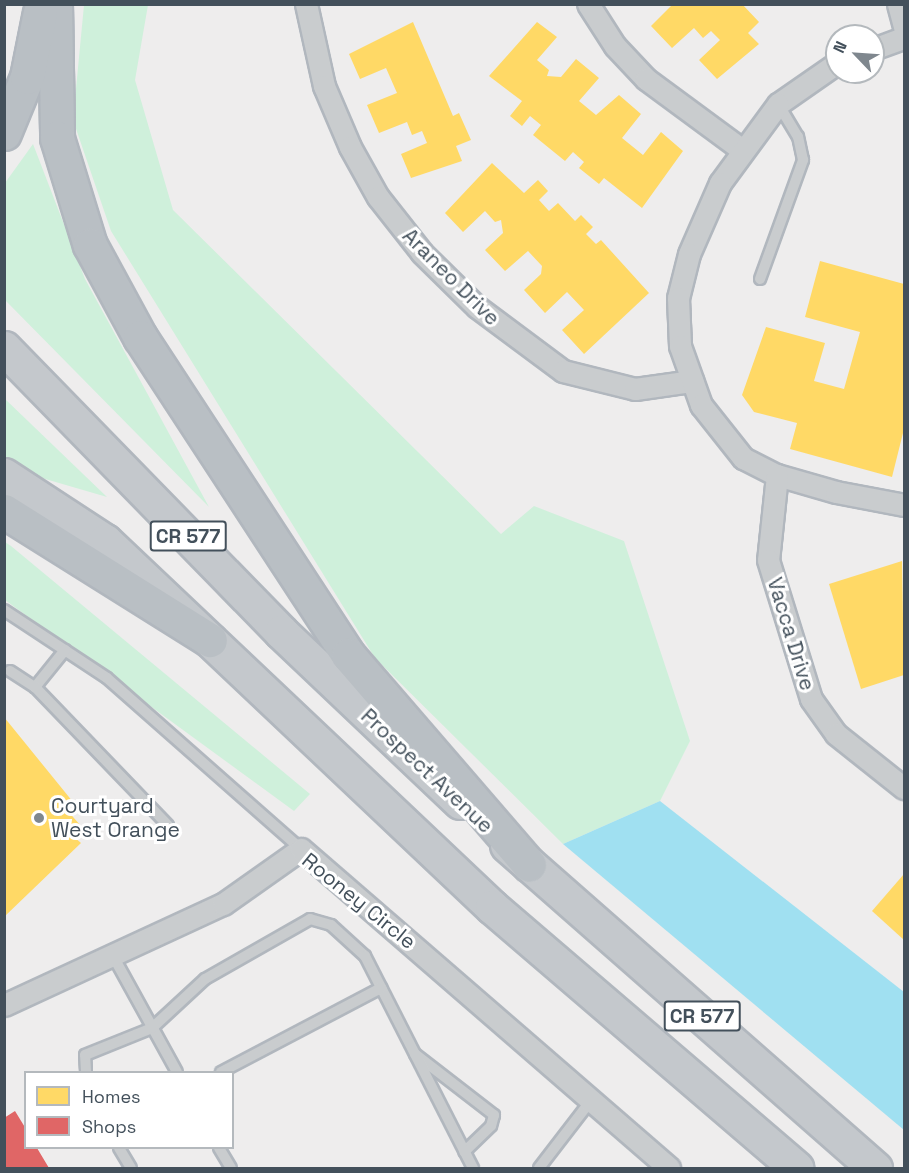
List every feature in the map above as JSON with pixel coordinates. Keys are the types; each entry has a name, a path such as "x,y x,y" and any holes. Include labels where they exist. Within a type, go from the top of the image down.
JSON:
{"highway":[{"path":"4,133 27,77 41,4"},
{"path":"56,4 57,138 90,245 140,337 348,655 529,865"},
{"path":"4,511 210,640"}],"main road":[{"name":"Prospect Avenue","path":"4,348 373,723 529,865 874,1168"},
{"name":"CR 577","path":"4,475 105,541 492,907 796,1168"}],"street":[{"name":"Araneo Drive","path":"306,4 324,86 350,147 422,253 477,308 563,371 635,389 692,381"},
{"path":"588,4 615,46 646,79 741,149"},
{"path":"898,4 904,27"},
{"path":"885,45 904,39"},
{"path":"825,71 777,104 741,149 689,254 678,298 680,346 701,405 743,458 777,475 904,505"},
{"name":"Vacca Drive","path":"777,475 768,560 811,699 836,734 904,788"},
{"name":"Rooney Circle","path":"4,1005 223,904 301,849 593,1098 669,1168"}],"lane":[{"path":"760,279 803,160 798,137 777,104"},
{"path":"4,610 107,678 301,849"},
{"path":"35,687 65,650"},
{"path":"10,671 35,687 168,825"},
{"path":"86,1071 85,1055 152,1028 205,980 310,919 331,925 365,956 473,1168"},
{"path":"113,956 176,1071"},
{"path":"223,1071 381,988"},
{"path":"414,1053 494,1115 491,1126 465,1152"},
{"path":"539,1168 593,1098"},
{"path":"120,1149 131,1168"},
{"path":"220,1149 231,1168"}],"green space":[{"path":"84,5 148,5 135,80 173,210 501,534 534,506 624,541 690,741 660,801 563,844 375,658 111,231 73,120"},
{"path":"33,144 85,279 209,507 5,300 5,183"},
{"path":"4,398 107,497 35,476 5,456"},
{"path":"5,542 310,794 294,811 5,600"}],"water":[{"path":"660,801 904,992 904,1130 563,844"}],"building: Homes":[{"path":"673,4 742,4 759,22 748,33 759,44 717,79 699,60 720,40 711,31 703,38 694,28 672,48 651,26"},
{"path":"413,22 453,116 459,113 471,140 456,146 462,161 411,178 401,154 427,143 422,131 412,135 407,122 379,133 367,105 397,93 386,68 360,79 349,54"},
{"path":"537,22 557,37 537,60 549,70 547,76 561,77 576,59 599,78 579,101 596,115 619,95 641,114 622,138 643,155 661,132 683,151 642,208 604,178 599,184 579,168 584,162 573,152 565,161 533,135 541,125 530,116 522,126 510,116 522,101 489,76"},
{"path":"492,163 524,193 538,180 548,191 539,200 549,211 558,203 575,221 581,215 593,227 586,234 596,244 601,240 649,293 584,354 562,330 584,310 567,292 545,313 524,290 541,274 542,266 528,251 505,271 485,250 503,233 501,220 495,222 485,211 463,232 445,213"},
{"path":"820,261 904,284 904,429 892,477 790,449 797,423 754,412 742,395 766,327 825,343 814,381 844,389 860,332 805,317"},
{"path":"902,561 904,675 861,689 829,584"},
{"name":"Courtyard West Orange","path":"4,717 73,802 65,808 82,827 73,836 81,843 4,917"},
{"path":"904,874 904,940 872,911"}],"building: Shops":[{"path":"15,1111 24,1126 24,1149 38,1149 49,1168 4,1168 4,1118"}],"place":[{"name":"Courtyard West Orange","path":"39,818"}]}
